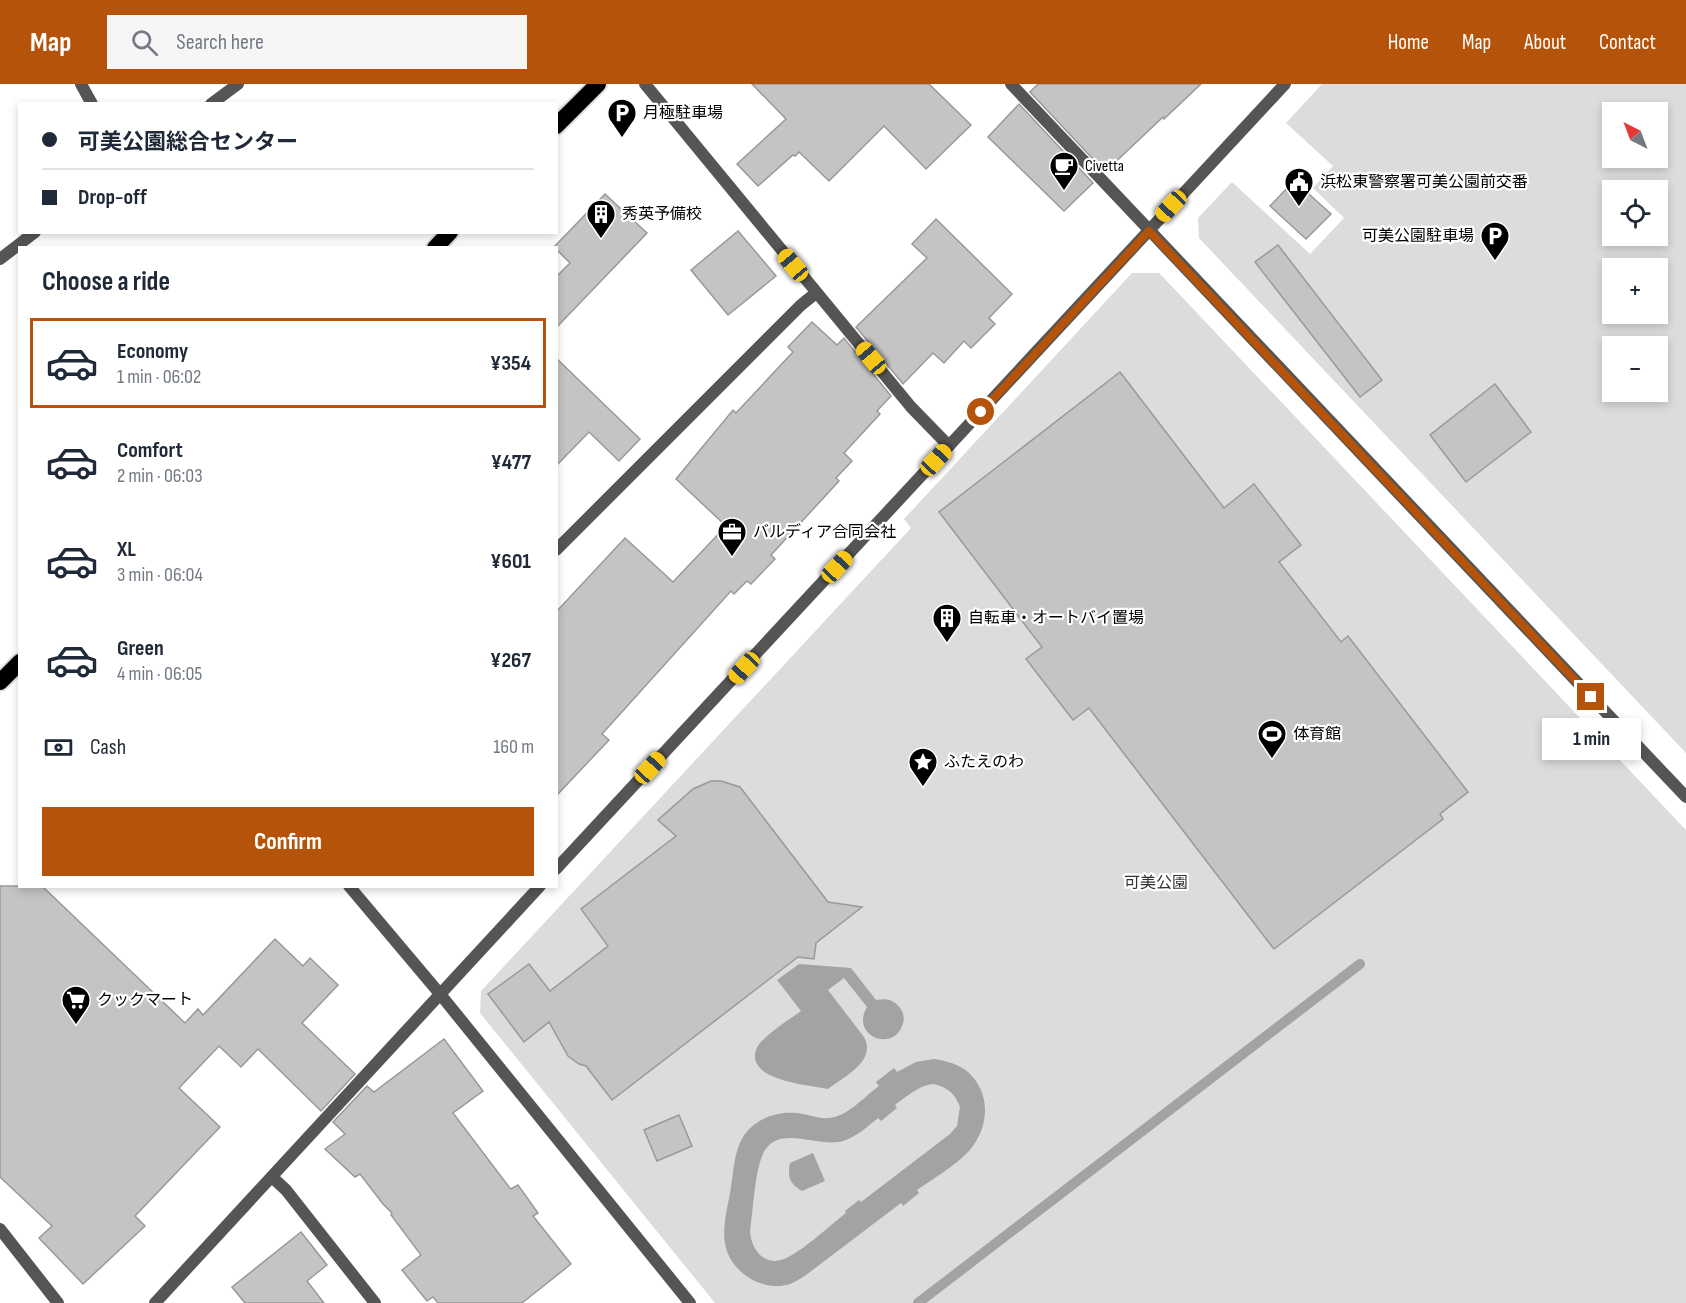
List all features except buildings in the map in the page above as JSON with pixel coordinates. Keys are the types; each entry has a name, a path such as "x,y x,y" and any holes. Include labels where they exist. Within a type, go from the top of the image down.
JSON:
{"highway":[{"path":"558,124 598,84"},
{"path":"437,246 448,234"},
{"path":"0,682 18,664"}],"street":[{"path":"81,84 91,102"},
{"path":"214,102 238,84"},
{"path":"645,84 911,407 949,446"},
{"path":"1011,84 1686,797"},
{"path":"558,867 1285,84"},
{"path":"0,259 32,234"},
{"path":"558,548 816,293"},
{"path":"351,888 440,994 690,1303"},
{"path":"154,1303 538,888"},
{"path":"272,1177 286,1190 375,1303"},
{"path":"0,1229 58,1303"}],"green space":[{"path":"1322,84 1686,84 1686,753 1199,238 1198,218 1232,182 1310,254 1344,218 1313,188 1333,166 1286,123"},
{"name":"可美公園","path":"1132,273 1159,273 1164,278 1686,830 1686,1303 715,1303 480,1013 481,991 911,528 904,519"}],"shaded area":[{"path":"799,964 851,968 876,1000 892,1001 898,1005 903,1014 903,1024 897,1034 890,1038 874,1037 864,1026 863,1017 867,1007 844,978 828,990 864,1037 867,1046 863,1061 857,1068 828,1089 783,1080 762,1070 756,1063 755,1054 761,1042 801,1011 777,980"},
{"path":"934,1059 952,1063 968,1072 976,1081 984,1101 984,1122 976,1142 969,1151 951,1167 917,1190 919,1193 903,1206 901,1203 796,1281 771,1286 752,1280 744,1274 731,1260 724,1236 735,1160 745,1134 761,1120 782,1113 825,1118 836,1117 879,1086 876,1082 894,1068 897,1072 916,1062","holes":["933,1084 950,1092 960,1107 957,1126 950,1134 861,1202 859,1200 799,1250 777,1261 770,1261 760,1255 753,1244 750,1231 759,1166 765,1150 772,1143 790,1138 823,1142 843,1141 857,1134 878,1118 881,1121 897,1108 895,1105 913,1092"]},
{"path":"813,1153 825,1181 802,1191 790,1180 790,1163"}],"waterway":[{"path":"918,1303 1360,964"}],"place":[{"name":"月極駐車場","path":"622,138"},
{"name":"Civetta","path":"1064,192"},
{"name":"浜松東警察署可美公園前交番","path":"1299,208"},
{"name":"秀英予備校","path":"601,240"},
{"name":"可美公園駐車場","path":"1495,262"},
{"name":"バルディア合同会社","path":"732,558"},
{"name":"自転車・オートバイ置場","path":"947,644"},
{"name":"体育館","path":"1272,760"},
{"name":"ふたえのわ","path":"923,788"},
{"name":"クックマート","path":"76,1026"}],"route":[{"path":"981,412 1149,231 1591,697"}]}
